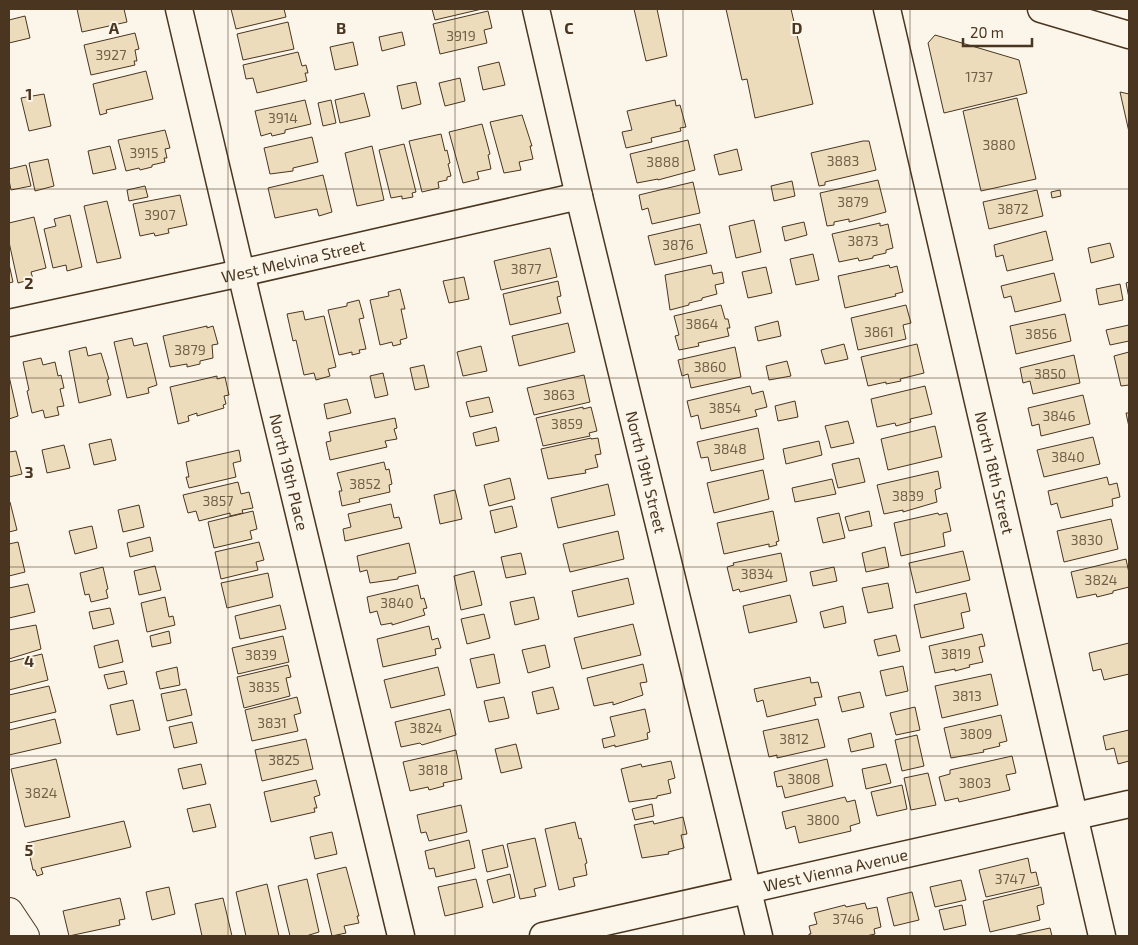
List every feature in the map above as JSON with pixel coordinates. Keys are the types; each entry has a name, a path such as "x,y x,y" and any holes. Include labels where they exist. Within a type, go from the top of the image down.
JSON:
{"main road":[{"path":"9,912 25,936"}],"street":[{"name":"North 19th Place","path":"179,9 401,936"},
{"name":"North 19th Street","path":"536,9 579,196 758,936"},
{"name":"North 18th Street","path":"887,9 1102,936"},
{"path":"1041,9 1129,34"},
{"name":"West Melvina Street","path":"9,323 241,273 579,196"},
{"name":"West Vienna Avenue","path":"543,936 1129,804"}],"building":[{"path":"77,9 124,9 127,22 82,32"},
{"path":"231,9 284,9 286,17 236,29"},
{"path":"432,9 482,9 435,20"},
{"path":"634,9 657,9 667,56 646,61"},
{"path":"726,9 791,9 813,104 755,118 747,79 742,80"},
{"path":"488,11 492,28 484,30 487,43 440,54 433,24"},
{"path":"25,16 30,38 9,43 9,20"},
{"path":"288,22 294,49 243,60 237,34"},
{"path":"402,32 405,45 382,51 379,37"},
{"path":"135,33 139,49 135,50 137,61 134,61 135,65 91,75 84,45"},
{"path":"935,35 1019,60 1027,93 944,113 928,43"},
{"path":"353,42 358,65 335,70 330,47"},
{"path":"298,52 302,66 306,65 307,81 257,93 253,78 246,79 243,65"},
{"path":"499,62 505,85 483,90 478,67"},
{"path":"146,71 153,99 106,110 107,113 100,115 93,84"},
{"path":"460,78 465,101 445,106 439,83"},
{"path":"416,82 421,104 402,109 397,86"},
{"path":"1120,92 1129,94 1129,132"},
{"path":"364,93 370,116 340,123 335,100"},
{"path":"44,94 51,126 29,131 21,98"},
{"path":"1017,98 1036,179 981,191 963,111"},
{"path":"305,100 311,124 285,130 285,133 272,136 271,133 261,136 255,111"},
{"path":"331,100 336,123 323,126 318,103"},
{"path":"675,100 676,106 680,105 686,127 680,128 681,131 651,138 652,142 626,148 622,132 632,130 627,111"},
{"path":"522,115 532,146 530,146 533,159 519,162 521,170 504,173 490,122"},
{"path":"482,124 490,154 488,155 491,169 477,172 479,179 463,183 449,132"},
{"path":"165,130 170,148 165,149 167,158 164,158 165,162 140,170 139,168 126,171 118,140"},
{"path":"441,134 445,151 447,150 451,176 447,177 447,180 438,182 439,188 422,192 409,141"},
{"path":"312,137 318,162 293,168 293,171 270,174 264,148"},
{"path":"688,140 695,170 658,180 637,183 630,154"},
{"path":"869,141 876,170 825,182 825,185 819,186 811,153"},
{"path":"404,144 416,192 412,193 413,197 391,198 379,150"},
{"path":"110,146 116,169 93,174 88,151"},
{"path":"372,146 384,200 357,206 345,153"},
{"path":"737,149 742,170 719,175 714,155"},
{"path":"48,159 54,186 35,191 29,163"},
{"path":"26,165 31,186 11,190 9,169"},
{"path":"323,175 332,212 319,216 317,209 275,218 268,188"},
{"path":"878,180 886,212 849,222 849,219 834,222 834,225 827,226 820,193"},
{"path":"792,181 795,196 774,201 771,186"},
{"path":"693,182 700,213 652,224 648,208 642,210 639,195"},
{"path":"145,186 148,197 129,201 127,190"},
{"path":"1037,190 1043,216 989,229 983,202"},
{"path":"1060,190 1061,196 1052,198 1051,192"},
{"path":"180,195 187,225 168,229 169,233 155,236 154,233 140,236 133,204"},
{"path":"107,201 121,258 97,263 84,206"},
{"path":"70,215 82,267 67,271 66,265 53,268 44,229 56,226 54,219"},
{"path":"34,217 46,268 31,272 33,279 18,283 9,242 9,223"},
{"path":"754,220 761,252 736,258 729,226"},
{"path":"804,222 807,235 785,241 782,227"},
{"path":"880,223 880,226 888,224 893,248 886,250 886,253 873,256 873,258 859,261 858,258 839,262 832,234"},
{"path":"700,224 707,253 655,265 648,236"},
{"path":"1046,231 1053,260 1007,271 1003,255 996,257 994,245"},
{"path":"1110,243 1114,257 1091,263 1088,248"},
{"path":"550,248 557,277 501,290 494,261"},
{"path":"813,254 819,280 796,285 790,259"},
{"path":"9,264 13,282 9,283"},
{"path":"711,265 713,274 722,272 724,283 715,285 717,294 670,310 665,275"},
{"path":"889,265 890,268 897,266 903,292 895,294 896,296 845,308 838,276"},
{"path":"766,267 772,293 748,298 742,272"},
{"path":"1054,273 1061,301 1015,312 1011,296 1004,298 1001,286"},
{"path":"464,277 469,299 449,303 443,281"},
{"path":"558,281 561,296 557,297 561,313 510,325 503,294"},
{"path":"1129,282 1129,298 1126,283"},
{"path":"1120,284 1123,300 1099,305 1096,289"},
{"path":"400,289 405,309 401,309 407,338 400,340 401,344 393,346 392,342 380,345 370,300 389,296 388,292"},
{"path":"359,300 364,318 359,319 366,349 359,350 360,353 352,355 352,352 339,355 328,310 347,306 347,303"},
{"path":"721,305 725,319 728,319 730,328 727,328 729,336 698,343 699,346 679,350 675,336 679,335 674,316"},
{"path":"906,305 911,323 903,325 906,339 858,350 851,318"},
{"path":"303,311 305,320 324,316 336,367 328,369 330,376 316,380 314,373 304,375 296,340 293,341 287,314"},
{"path":"1065,314 1071,341 1016,354 1010,326"},
{"path":"778,321 781,336 758,341 755,327"},
{"path":"568,323 575,352 519,366 512,336"},
{"path":"1129,325 1129,341 1110,345 1106,330"},
{"path":"207,326 207,328 213,326 218,344 212,345 213,358 187,367 187,364 170,367 163,336"},
{"path":"132,338 134,346 147,343 157,385 148,388 149,393 127,398 114,342"},
{"path":"844,344 848,359 825,364 821,350"},
{"path":"917,344 924,373 900,379 901,381 868,386 861,357"},
{"path":"481,346 487,371 463,376 457,352"},
{"path":"86,347 88,356 101,353 109,379 107,380 111,395 79,403 69,351"},
{"path":"735,347 741,377 691,388 688,374 682,376 678,360"},
{"path":"1129,352 1129,385 1121,386 1114,356"},
{"path":"1074,355 1080,383 1033,394 1030,381 1023,383 1020,368"},
{"path":"41,358 43,365 55,362 58,376 61,375 64,388 60,389 64,406 57,407 59,415 45,418 43,410 32,413 23,362"},
{"path":"787,361 791,376 769,380 766,366"},
{"path":"424,365 429,387 415,390 410,368"},
{"path":"383,373 388,395 375,398 370,376"},
{"path":"584,375 590,402 534,415 527,388"},
{"path":"9,376 18,416 9,419"},
{"path":"217,376 217,379 225,377 229,395 224,396 226,404 223,405 224,408 197,416 197,413 188,416 189,421 178,424 170,387"},
{"path":"750,386 752,394 763,391 767,407 755,410 757,416 701,429 698,415 691,417 687,401"},
{"path":"925,386 932,414 910,419 911,422 896,426 895,423 877,427 871,399"},
{"path":"1083,395 1090,424 1041,436 1039,424 1032,426 1028,408"},
{"path":"489,397 493,412 470,417 466,402"},
{"path":"347,399 351,413 327,419 324,404"},
{"path":"795,401 798,417 778,421 775,406"},
{"path":"583,407 583,409 591,407 597,431 589,433 590,436 543,446 536,418"},
{"path":"1126,413 1129,413 1129,427"},
{"path":"395,418 397,428 394,429 397,439 385,441 387,447 330,460 326,442 331,441 329,432"},
{"path":"848,421 854,443 831,448 825,426"},
{"path":"935,426 942,457 888,470 881,439"},
{"path":"496,427 499,441 476,446 473,433"},
{"path":"758,428 764,459 711,471 708,457 701,458 697,442"},
{"path":"1093,437 1100,464 1044,477 1037,450"},
{"path":"598,438 601,454 595,455 598,467 585,470 586,473 548,479 541,449"},
{"path":"111,439 116,460 94,465 89,444"},
{"path":"819,441 822,455 786,464 783,449"},
{"path":"64,445 70,468 47,473 42,450"},
{"path":"239,450 241,461 233,463 236,477 189,488 186,477 189,477 186,462"},
{"path":"16,451 22,474 9,477 9,452"},
{"path":"859,458 865,482 838,488 832,464"},
{"path":"384,462 386,470 389,469 392,484 389,485 390,492 359,499 360,502 342,506 339,491 342,491 337,473"},
{"path":"763,470 769,499 714,513 707,483"},
{"path":"938,471 941,488 935,490 937,502 903,512 903,510 884,514 877,485"},
{"path":"1107,477 1109,485 1117,483 1120,497 1112,499 1113,506 1061,518 1057,503 1051,505 1048,491"},
{"path":"510,478 515,499 489,506 484,485"},
{"path":"832,479 836,494 795,502 792,488"},
{"path":"238,482 241,494 249,492 253,508 242,510 243,513 230,516 230,513 199,521 196,511 188,513 183,495"},
{"path":"608,484 615,515 558,528 551,498"},
{"path":"455,490 462,519 440,524 434,495"},
{"path":"9,502 17,530 9,532"},
{"path":"391,504 394,518 399,517 402,528 345,541 343,529 351,527 348,514"},
{"path":"139,505 144,527 123,532 118,510"},
{"path":"512,506 517,527 495,533 490,511"},
{"path":"253,511 257,529 250,531 252,539 214,548 208,522"},
{"path":"773,511 779,541 776,542 777,545 769,547 769,544 724,554 717,523"},
{"path":"869,511 872,526 849,531 845,517"},
{"path":"839,513 845,538 823,543 817,518"},
{"path":"938,513 939,515 947,513 951,531 943,533 945,546 901,556 894,523"},
{"path":"1111,519 1118,549 1064,562 1057,531"},
{"path":"92,526 97,548 75,554 69,531"},
{"path":"618,531 624,559 570,572 563,544"},
{"path":"150,537 153,551 130,557 127,543"},
{"path":"18,542 25,572 9,576 9,544"},
{"path":"259,542 264,560 256,562 258,570 221,579 215,552"},
{"path":"409,543 416,573 398,577 398,579 370,583 367,570 360,572 357,556"},
{"path":"885,547 889,567 866,572 862,553"},
{"path":"963,551 970,580 916,593 909,563"},
{"path":"521,553 526,574 506,578 501,557"},
{"path":"781,553 787,581 740,592 739,589 733,591 727,567 734,565 733,563"},
{"path":"1126,559 1129,587 1097,597 1096,594 1077,598 1071,572"},
{"path":"155,566 161,590 139,595 134,571"},
{"path":"103,567 108,598 91,602 89,594 85,595 80,573"},
{"path":"834,567 837,581 813,586 810,572"},
{"path":"474,571 482,605 461,610 454,576"},
{"path":"268,573 273,597 227,608 221,583"},
{"path":"628,578 634,604 578,617 572,591"},
{"path":"888,583 893,608 868,613 862,588"},
{"path":"28,584 35,612 9,618 9,588"},
{"path":"418,585 421,599 424,598 427,608 423,609 425,615 392,625 392,623 381,625 377,611 370,613 367,597"},
{"path":"966,593 970,611 961,613 964,628 921,638 914,605"},
{"path":"790,595 797,622 749,633 743,606"},
{"path":"165,597 169,617 173,616 175,625 147,632 141,603"},
{"path":"534,597 539,619 515,625 510,602"},
{"path":"280,605 286,629 240,639 235,616"},
{"path":"843,606 846,623 824,628 820,612"},
{"path":"110,608 114,624 93,629 89,612"},
{"path":"484,614 490,638 467,644 461,619"},
{"path":"633,624 641,655 582,669 574,638"},
{"path":"36,625 41,649 9,659 9,630"},
{"path":"429,626 432,640 438,638 441,648 435,649 436,655 383,667 377,639"},
{"path":"169,631 171,643 152,647 150,636"},
{"path":"982,634 985,646 979,647 983,662 955,671 955,669 935,673 929,646"},
{"path":"896,635 900,651 878,656 874,640"},
{"path":"283,636 289,662 238,674 232,648"},
{"path":"118,640 123,662 99,668 94,646"},
{"path":"1129,643 1129,674 1104,680 1101,669 1093,671 1089,653"},
{"path":"545,645 550,667 528,673 522,650"},
{"path":"42,654 48,680 9,690 9,662"},
{"path":"494,654 500,683 477,688 470,659"},
{"path":"643,664 647,682 640,683 643,695 613,705 613,702 594,706 587,678"},
{"path":"288,665 291,677 286,678 290,696 244,708 237,677"},
{"path":"903,666 908,691 886,696 880,671"},
{"path":"177,667 180,685 160,689 156,672"},
{"path":"438,667 445,695 391,708 384,680"},
{"path":"124,671 127,684 108,689 104,675"},
{"path":"991,674 998,705 942,718 935,686"},
{"path":"810,677 811,683 818,682 822,697 814,698 816,705 767,717 763,700 757,702 754,689"},
{"path":"49,686 56,712 9,723 9,695"},
{"path":"553,687 559,709 537,714 532,692"},
{"path":"186,689 192,715 167,721 161,694"},
{"path":"860,692 864,707 842,712 838,697"},
{"path":"297,697 301,713 294,715 298,731 252,741 245,710"},
{"path":"504,697 509,718 489,722 484,701"},
{"path":"133,700 140,730 117,735 110,705"},
{"path":"915,707 920,730 896,735 890,713"},
{"path":"450,709 456,735 422,745 420,743 401,747 395,722"},
{"path":"645,709 650,732 647,733 648,739 604,748 602,739 615,736 610,717"},
{"path":"1001,715 1007,741 999,743 1000,746 983,750 984,752 951,758 944,728"},
{"path":"55,719 61,743 9,755 9,730"},
{"path":"818,719 825,747 777,758 777,755 769,757 763,731"},
{"path":"192,722 197,743 174,748 169,727"},
{"path":"1129,730 1129,761 1118,764 1114,748 1106,750 1103,736"},
{"path":"871,733 874,747 851,752 848,739"},
{"path":"917,735 924,766 902,771 895,740"},
{"path":"306,739 313,769 262,781 255,750"},
{"path":"516,744 522,768 501,773 495,749"},
{"path":"456,750 462,779 443,783 444,786 429,790 428,787 410,791 403,762"},
{"path":"1012,756 1016,773 1006,775 1010,790 959,802 958,798 945,801 939,777 950,774 950,770"},
{"path":"56,759 70,817 25,827 11,769"},
{"path":"827,759 833,786 785,798 782,786 777,787 774,772"},
{"path":"671,761 675,778 668,780 671,793 657,796 657,798 629,802 621,769 641,764 642,767"},
{"path":"201,764 206,784 183,789 178,769"},
{"path":"886,764 891,783 866,789 862,769"},
{"path":"928,773 936,805 911,810 904,778"},
{"path":"316,780 320,795 314,797 317,808 314,808 315,812 271,822 264,792"},
{"path":"902,785 907,809 877,816 871,792"},
{"path":"845,797 847,802 855,800 860,823 850,826 851,831 799,843 795,826 786,829 782,812"},
{"path":"210,804 216,827 193,832 187,809"},
{"path":"652,804 654,816 635,820 632,809"},
{"path":"461,805 467,832 429,841 426,832 421,833 417,815"},
{"path":"683,817 687,834 681,835 684,848 668,852 669,854 642,858 634,825 653,821 654,824"},
{"path":"124,821 131,847 41,868 43,874 37,876 35,870 33,870 27,843"},
{"path":"575,822 587,863 585,864 587,875 573,878 575,886 559,890 545,829"},
{"path":"332,832 337,854 315,859 310,837"},
{"path":"535,838 546,886 534,889 536,896 520,899 507,844"},
{"path":"469,840 475,868 436,877 434,868 429,869 425,851"},
{"path":"503,845 508,867 487,872 482,850"},
{"path":"1028,858 1031,873 1036,872 1039,885 986,897 979,870"},
{"path":"346,867 359,916 357,916 359,923 344,926 346,933 332,936 317,874"},
{"path":"510,874 515,897 493,903 487,880"},
{"path":"307,879 319,932 306,936 290,936 278,886"},
{"path":"476,879 483,907 445,916 438,887"},
{"path":"961,880 966,900 935,907 930,887"},
{"path":"267,884 279,936 246,936 236,892"},
{"path":"169,887 175,914 152,920 146,892"},
{"path":"1041,887 1044,904 1037,906 1040,920 990,932 983,901"},
{"path":"912,892 919,920 894,926 887,898"},
{"path":"120,898 125,919 119,920 120,925 69,936 63,911"},
{"path":"223,898 232,936 202,936 195,904"},
{"path":"865,903 867,909 877,907 881,927 874,929 875,934 866,936 809,936 811,934 809,926 817,924 814,913 845,905 846,907"},
{"path":"962,905 966,925 944,930 939,910"},
{"path":"1050,928 1052,936 1013,936"}]}
